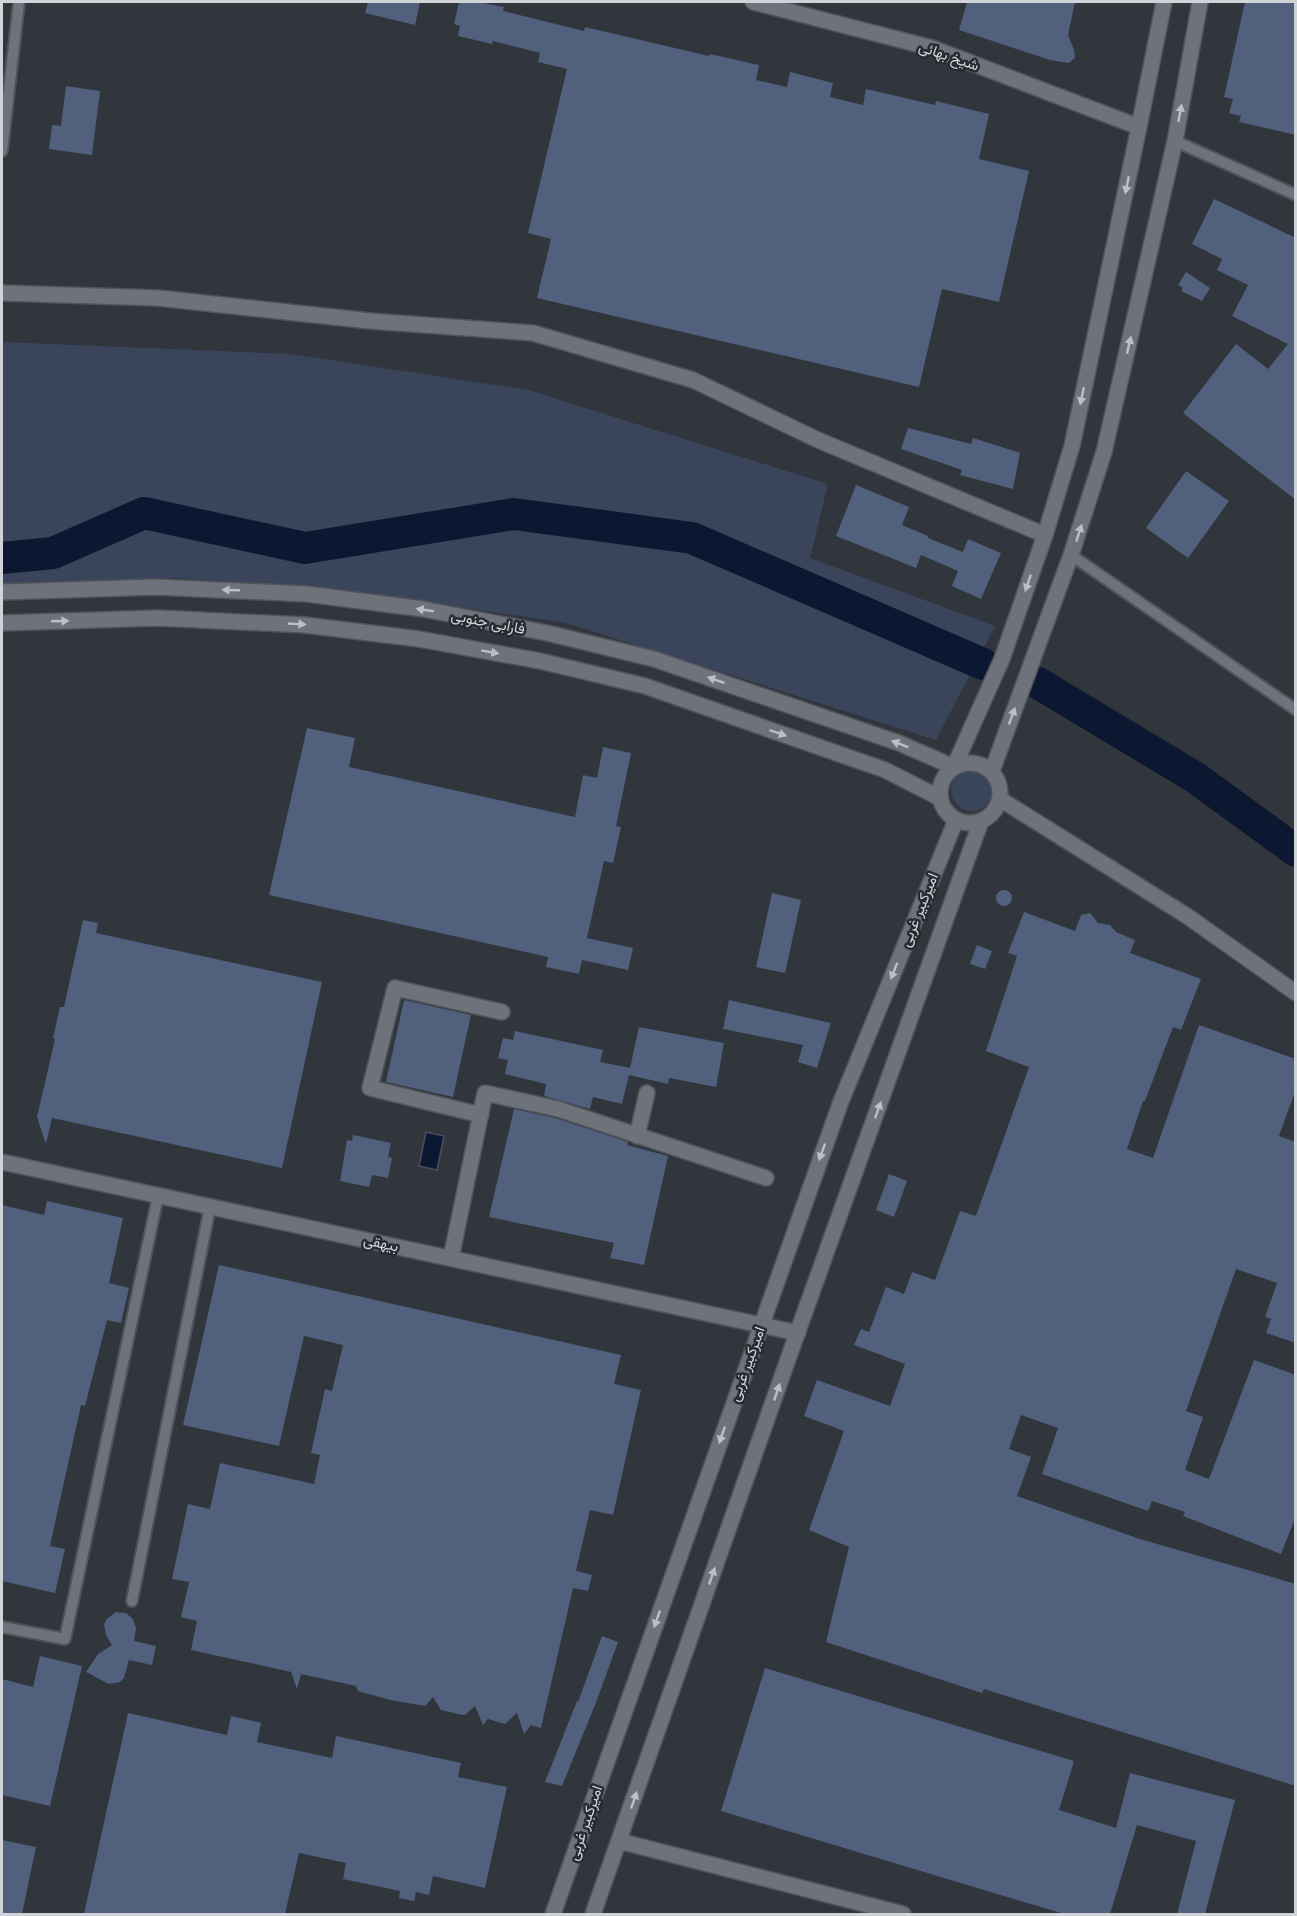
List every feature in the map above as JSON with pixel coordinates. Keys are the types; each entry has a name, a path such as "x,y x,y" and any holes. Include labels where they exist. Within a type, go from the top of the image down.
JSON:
{"street":[{"name":"شیخ بهائی","path":"753,2 932,48 1139,127"},
{"path":"954,767 973,762 992,771 998,779 1000,799 990,816 981,822 964,823 948,814 940,798 942,780 954,767 1002,659 1045,536 1072,446 1164,2"},
{"path":"992,771 1071,555 1104,452 1175,141 1200,2"},
{"path":"2,293 158,298 370,321 533,333 693,380 818,440 1045,536"},
{"name":"فارابی جنوبی","path":"2,592 179,588 307,594 423,609 547,633 654,659 899,743 954,767"},
{"name":"فارابی جنوبی","path":"2,623 158,618 305,625 418,639 529,659 645,686 885,770 940,798"},
{"path":"1000,799 1187,916 1296,993"},
{"name":"امیرکبیر غربی","path":"553,1914 840,1104 956,820"},
{"name":"امیرکبیر غربی","path":"593,1914 981,822"},
{"path":"481,1114 370,1088 395,988 502,1012"},
{"path":"451,1258 485,1093 558,1109 766,1178"},
{"path":"638,1136 647,1093"},
{"name":"بیهقی","path":"2,1162 798,1333"},
{"path":"619,1841 903,1914"}],"lane":[{"path":"2,151 19,2"},
{"path":"1175,141 1296,195"},
{"path":"1071,555 1296,710"},
{"path":"2,1627 65,1639 158,1196"},
{"path":"132,1601 210,1207"}],"shaded area":[{"path":"2,342 291,354 528,390 828,484 810,558 995,626 936,740 566,623 371,594 177,578 2,584"},
{"path":"972,769 980,770 987,775 992,782 992,798 987,805 980,810 972,811 964,810 957,805 952,798 951,790 952,782 957,775 964,770"},
{"path":"426,1132 444,1136 437,1170 419,1166"}],"building":[{"path":"368,2 420,2 415,25 365,13"},
{"path":"459,2 478,2 504,7 503,11 584,31 585,27 709,56 710,54 759,65 756,80 787,87 790,72 833,83 830,97 863,105 866,89 935,105 936,101 989,114 979,159 1029,171 999,302 942,289 919,387 537,298 551,239 528,233 567,69 538,62 540,53 493,41 492,44 458,36 460,26 454,24"},
{"path":"967,2 1075,2 1068,35 1075,58 1069,63 1050,60 959,30"},
{"path":"1245,2 1296,2 1296,135 1239,122 1241,116 1229,113 1233,99 1224,97"},
{"path":"66,86 100,91 92,155 49,149 52,125 61,126"},
{"path":"1214,199 1296,238 1296,500 1183,413 1236,344 1268,369 1288,344 1232,316 1248,285 1217,270 1222,259 1192,244"},
{"path":"1186,272 1210,288 1202,301 1181,291 1183,288 1178,285"},
{"path":"908,428 971,444 973,438 1020,453 1013,489 960,475 962,470 901,449"},
{"path":"1186,471 1229,501 1188,558 1146,528"},
{"path":"856,485 909,507 902,525 928,538 963,552 968,539 1001,553 981,599 952,586 958,571 921,555 916,568 836,536"},
{"path":"307,728 355,738 349,767 575,817 583,775 597,778 603,747 631,753 616,826 621,827 613,863 604,861 587,938 633,948 628,970 582,960 579,974 546,967 548,957 269,895"},
{"path":"1001,890 1007,890 1012,898 1010,904 1001,906 996,901 996,895"},
{"path":"772,893 801,900 785,973 756,967"},
{"path":"1024,912 1075,931 1081,915 1090,913 1098,923 1110,925 1116,932 1135,940 1130,953 1201,979 1181,1030 1173,1027 1145,1101 1143,1101 1127,1149 1153,1158 1199,1025 1296,1059 1296,1089 1279,1136 1296,1142 1296,1343 1266,1333 1271,1319 1265,1317 1277,1283 1236,1269 1186,1411 1203,1417 1185,1470 1209,1479 1254,1360 1296,1375 1296,1516 1281,1554 1183,1516 1185,1512 1152,1501 1148,1511 1042,1474 1058,1428 1021,1415 1009,1449 1031,1457 1017,1496 1140,1539 1296,1584 1296,1786 984,1689 982,1693 826,1642 849,1547 809,1530 844,1431 804,1416 817,1380 890,1406 905,1364 854,1345 861,1329 869,1332 886,1287 904,1294 912,1272 935,1280 960,1211 976,1216 1029,1067 986,1051 1017,956 1008,953"},
{"path":"83,920 98,923 96,933 322,982 282,1168 52,1118 46,1144 37,1117 60,1007 64,1007"},
{"path":"977,945 992,951 985,969 970,964"},
{"path":"404,1000 471,1015 453,1097 386,1082"},
{"path":"729,1000 831,1023 817,1068 798,1062 803,1045 723,1029"},
{"path":"639,1027 724,1043 716,1087 669,1078 668,1084 629,1075 622,1104 593,1097 590,1109 544,1096 546,1084 505,1074 508,1060 498,1058 503,1038 513,1040 515,1031 603,1050 600,1062 630,1068"},
{"path":"514,1109 555,1118 628,1142 627,1145 668,1156 644,1265 610,1258 614,1243 489,1217"},
{"path":"353,1135 391,1143 388,1157 392,1158 388,1178 372,1175 369,1187 340,1181 347,1140 352,1141"},
{"path":"889,1174 907,1181 894,1217 876,1210"},
{"path":"47,1201 123,1218 109,1283 129,1288 121,1323 107,1320 85,1406 81,1405 50,1546 65,1549 55,1593 2,1581 2,1205 44,1215"},
{"path":"219,1265 621,1355 614,1384 641,1390 613,1515 590,1510 576,1571 592,1575 588,1591 573,1588 541,1728 531,1725 524,1734 517,1713 505,1724 488,1719 483,1725 475,1706 462,1715 441,1710 433,1697 425,1706 390,1700 358,1691 356,1686 301,1674 297,1689 291,1672 191,1650 197,1621 181,1617 189,1582 172,1579 188,1504 210,1509 220,1463 314,1484 320,1455 311,1453 325,1389 332,1391 343,1345 304,1336 279,1446 183,1425"},
{"path":"116,1612 126,1613 133,1619 136,1628 134,1641 156,1646 152,1665 129,1660 124,1678 120,1682 109,1684 86,1672 98,1654 112,1645 106,1635 104,1624"},
{"path":"602,1636 618,1642 597,1700 562,1786 545,1782 578,1702"},
{"path":"40,1656 82,1666 50,1806 2,1795 2,1679 33,1687"},
{"path":"765,1668 1074,1761 1059,1810 1116,1828 1130,1773 1235,1800 1205,1914 1177,1914 1196,1841 1137,1825 1110,1914 1064,1914 721,1811"},
{"path":"128,1713 227,1735 231,1716 261,1723 257,1742 332,1758 336,1736 461,1763 458,1777 507,1787 485,1888 433,1876 429,1895 416,1892 414,1901 399,1898 400,1891 343,1879 346,1863 299,1853 285,1914 84,1914"},
{"path":"2,1840 36,1847 22,1914 2,1914"}],"waterway":[{"path":"2,558 53,553 144,513 305,548 514,514 692,538 983,664"},
{"path":"1038,683 1196,778 1296,851"}]}
